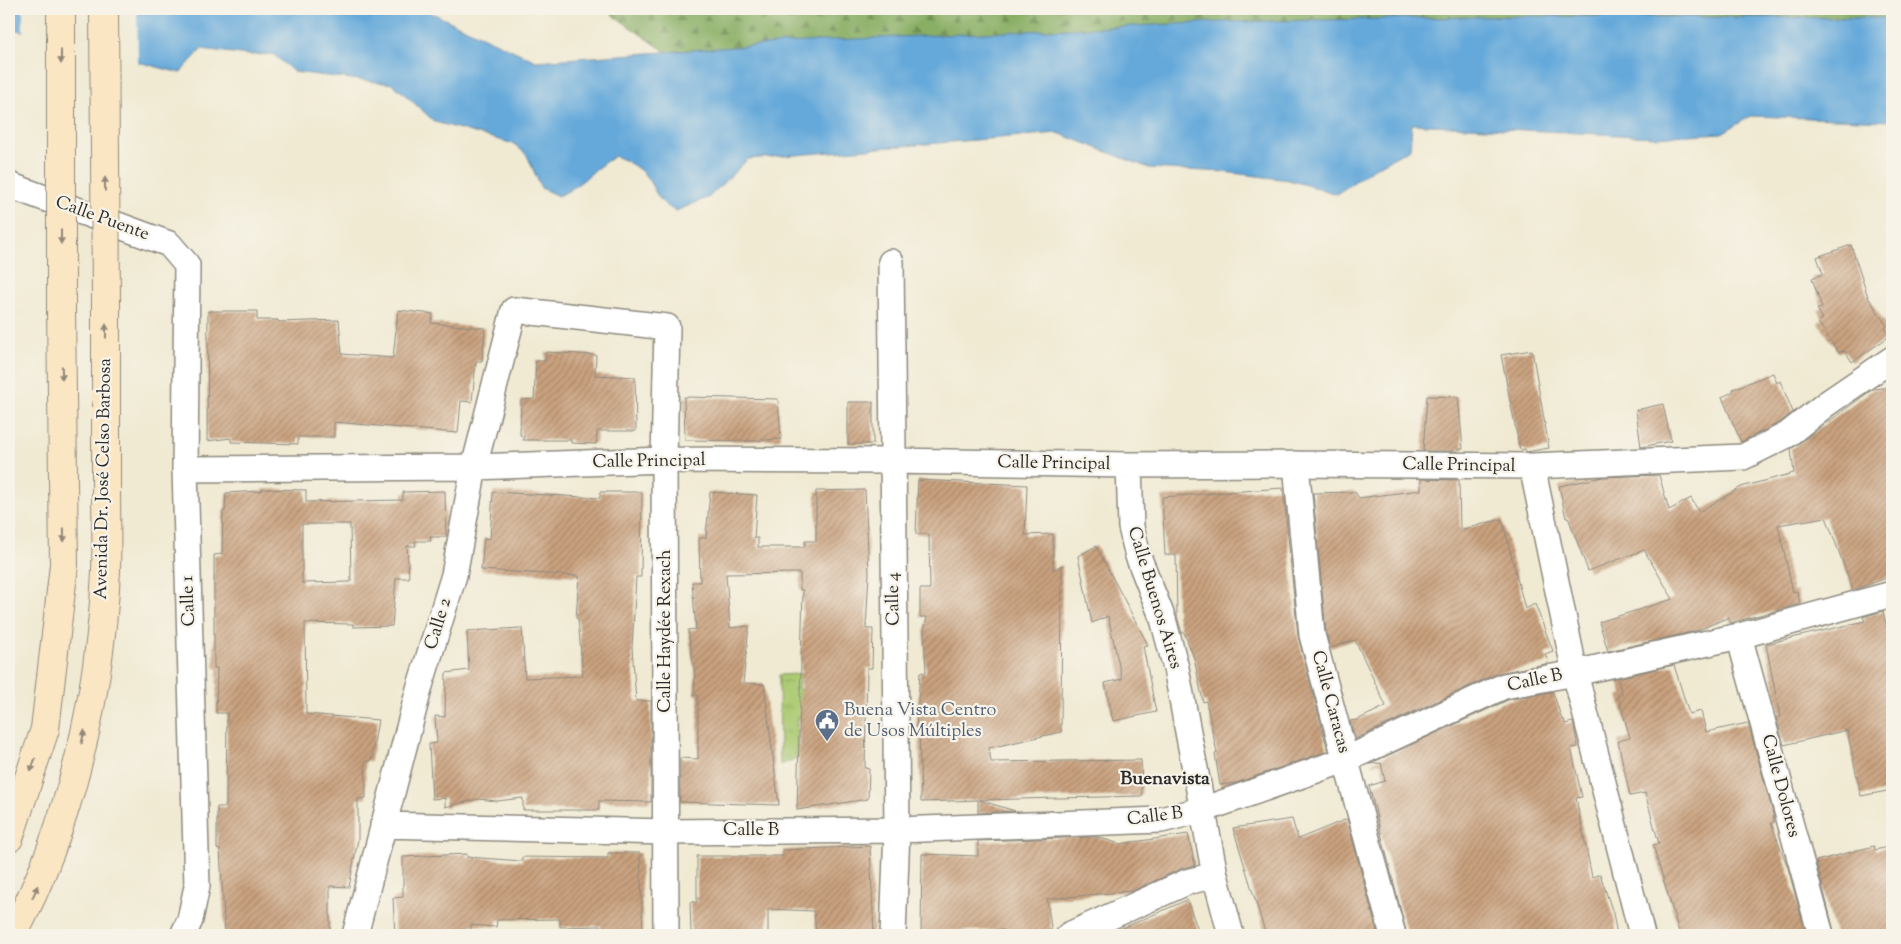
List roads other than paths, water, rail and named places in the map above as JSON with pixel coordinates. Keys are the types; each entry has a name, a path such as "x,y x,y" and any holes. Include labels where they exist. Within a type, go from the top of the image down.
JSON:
{"street":[{"path":"9,838 45,729 64,565 61,9"},
{"name":"Avenida Dr. José Celso Barbosa","path":"13,935 34,895 63,816 84,734 98,662 106,571 104,9"},
{"name":"Calle Puente","path":"9,185 169,244 187,265"},
{"name":"Calle 4","path":"891,262 897,830 893,935"},
{"name":"Calle 1","path":"183,935 190,920 197,886 185,469 187,265"},
{"name":"Calle Haydée Rexach","path":"514,310 667,327 664,460 666,935"},
{"name":"Calle 2","path":"355,935 419,689 454,575 474,467 514,310"},
{"name":"Calle Principal","path":"185,469 474,467 664,460 1129,465 1532,466 1743,457 1787,435 1826,404 1892,359"},
{"name":"Calle Caracas","path":"1296,464 1312,634 1393,935"},
{"name":"Calle Buenos Aires","path":"1129,465 1131,527 1138,556 1163,619 1176,668 1215,875 1230,935"},
{"path":"1532,466 1576,673 1642,935"},
{"name":"Calle B","path":"383,825 667,832 897,830 1161,820 1204,809 1345,760 1504,686 1576,673 1739,636 1892,594"},
{"name":"Calle Dolores","path":"1739,636 1821,935"},
{"path":"1069,935 1187,882 1215,875"}],"water":[{"path":"9,9 423,9 536,61 832,40 1219,22 1521,16 1892,18 1892,121 1751,116 1722,133 1655,137 1412,124 1410,149 1371,170 1337,194 1289,180 1224,172 1149,168 1058,133 748,159 709,197 676,211 660,200 642,172 615,156 574,187 558,196 541,188 527,155 514,144 435,122 393,84 294,72 273,54 248,55 202,49 180,73 9,28"}],"place":[{"name":"Buena Vista Centro de Usos Múltiples","path":"827,742"}],"district":[{"name":"Buenavista","path":"1165,779"}]}
